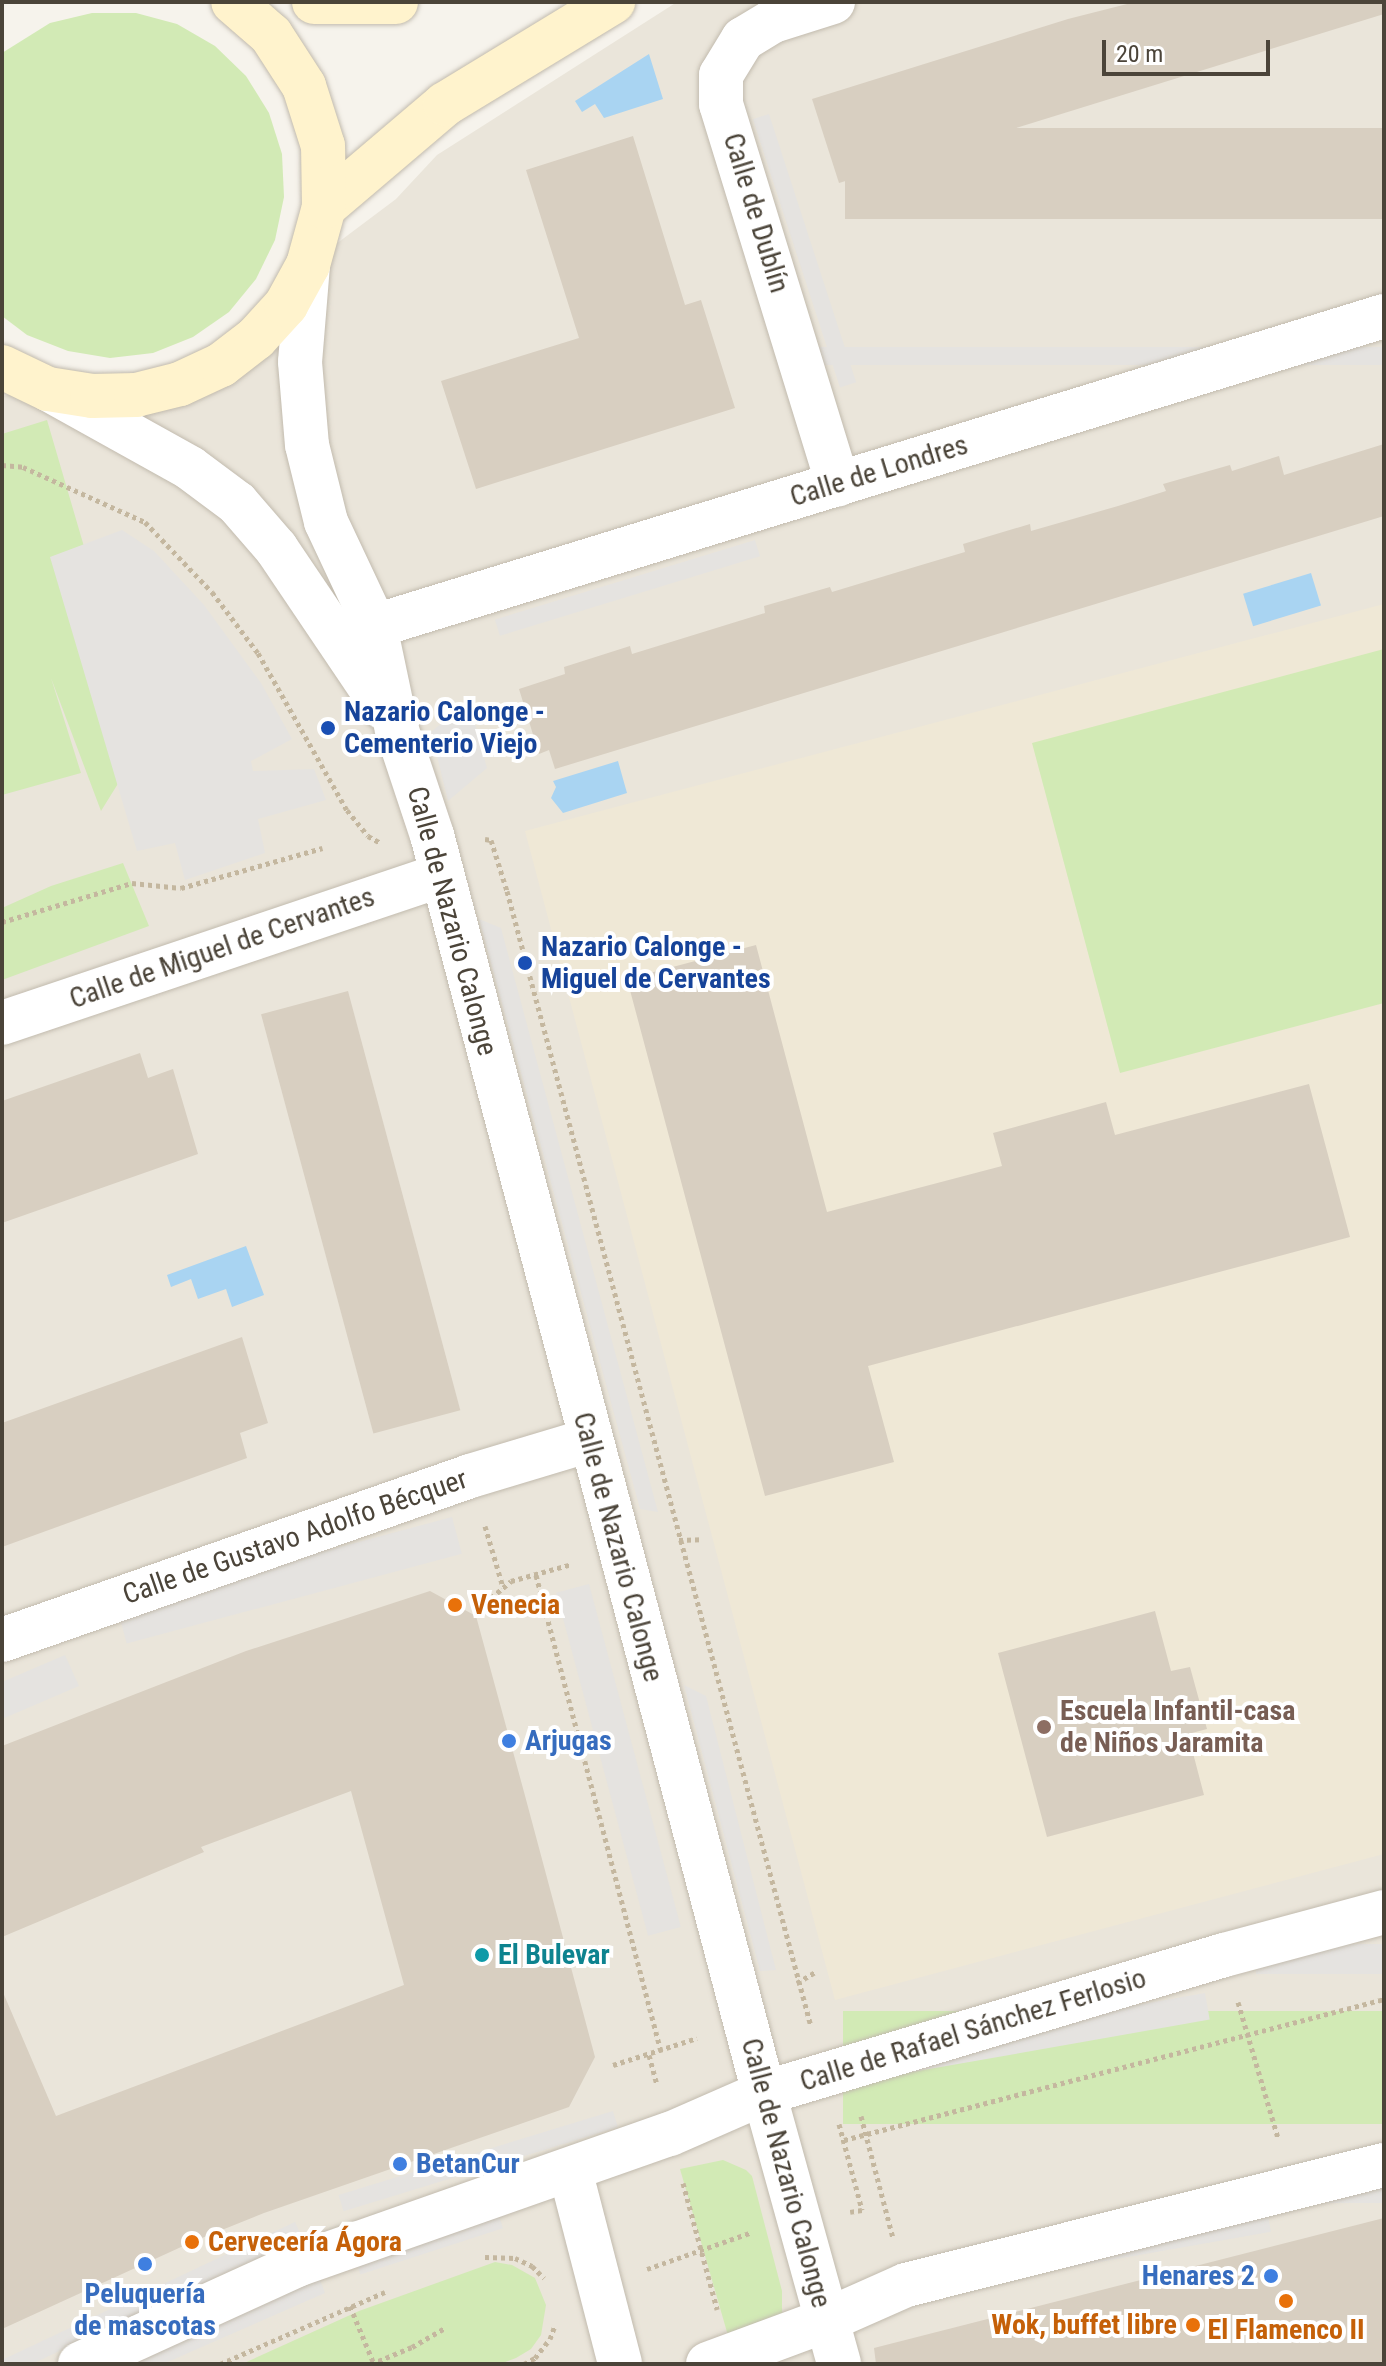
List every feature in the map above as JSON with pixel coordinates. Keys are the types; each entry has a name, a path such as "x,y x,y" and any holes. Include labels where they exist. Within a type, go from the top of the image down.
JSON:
{"main road":[{"path":"2,367 48,389 92,396 136,395 194,378 221,365 256,338 286,305 308,265 324,207 323,146 304,86 271,35 233,2"},
{"path":"314,2 396,2"},
{"path":"324,207 445,104 613,2"}],"street":[{"name":"Calle de Dublín","path":"833,2 773,21 743,39 721,75 721,104 838,484"},
{"name":"Calle de Nazario Calonge","path":"308,265 300,362 307,445 326,522 375,626 397,730 437,855 590,1440 839,2364"},
{"name":"Calle de Londres","path":"375,626 1384,316"},
{"name":"Calle de Nazario Calonge","path":"48,389 178,461 237,503 276,548 397,730"},
{"name":"Calle de Miguel de Cervantes","path":"2,1023 437,855"},
{"name":"Calle de Gustavo Adolfo Bécquer","path":"2,1640 470,1476 590,1440"},
{"name":"Calle de Rafael Sánchez Ferlosio","path":"80,2364 297,2265 670,2134 764,2093 1224,1955 1384,1912"},
{"path":"719,2360 827,2320 906,2285 1292,2191 1384,2165"},
{"path":"570,2170 620,2364"}],"path":[{"path":"2,465 23,467 145,522 231,616 279,688 347,810 368,836 388,846"},
{"path":"437,855 462,832 491,840 836,2070 866,2135 906,2285"},
{"path":"2,922 132,883 181,888 322,848"},
{"path":"536,1575 661,2051"},
{"path":"1224,1955 1292,2191"},
{"path":"844,2140 1384,1999"},
{"path":"649,2055 701,2250 719,2360"},
{"path":"600,2285 799,2216 862,2210 844,2140 836,2070"},
{"path":"473,2261 487,2256 515,2258 532,2266 547,2282"},
{"path":"220,2364 388,2292"},
{"path":"524,2364 535,2358 550,2339 556,2321"},
{"path":"370,2364 412,2347 446,2327"}],"shaded area":[{"path":"677,2 1384,2 1384,2364 2,2364 2,396 48,389 180,384 308,265 396,199 437,155"},
{"path":"769,114 856,382 840,387 753,119"},
{"path":"778,347 1384,347 1384,365 778,365"},
{"path":"122,530 154,551 204,605 261,683 292,739 251,761 253,771 314,769 326,800 258,819 265,853 185,880 175,843 137,851 50,557"},
{"path":"755,540 760,556 500,636 495,620"},
{"path":"1384,604 1384,1854 835,2000 525,831"},
{"path":"469,701 487,768 448,801 431,732"},
{"path":"479,919 501,928 658,1512 640,1509"},
{"path":"452,1517 462,1554 127,1644 117,1607"},
{"path":"589,1584 681,1927 648,1936 556,1593"},
{"path":"65,1655 79,1686 2,1719 2,1682"},
{"path":"684,1685 706,1696 776,1970 760,1971"},
{"path":"1256,1944 1384,1944 1384,1974 1256,1974"},
{"path":"1205,1993 1210,2020 903,2074 899,2047"},
{"path":"613,2111 618,2127 344,2211 339,2195"},
{"path":"1327,2187 1384,2187 1384,2203 1327,2203"},
{"path":"498,2213 503,2228 360,2275 355,2259"},
{"path":"1268,2215 1271,2232 935,2291 932,2274"},
{"path":"295,2222 302,2237 32,2364 2,2364 2,2360"},
{"path":"319,2278 325,2293 163,2364 122,2364"}],"green space":[{"path":"92,13 136,13 177,24 215,46 246,76 269,113 282,154 284,197 275,240 256,279 229,312 193,337 153,353 110,358 68,351 27,335 2,316 2,53 50,23"},
{"path":"47,420 142,745 101,811 51,678 81,773 2,795 2,434"},
{"path":"1384,649 1384,1003 1120,1073 1032,743"},
{"path":"123,863 149,926 2,980 2,908 51,886"},
{"path":"843,2011 1384,2011 1384,2124 843,2124"},
{"path":"723,2160 752,2176 782,2291 782,2313 774,2325 729,2339 680,2169"},
{"path":"495,2262 512,2265 535,2278 546,2305 541,2335 531,2349 516,2358 500,2364 242,2364 359,2311"}],"water":[{"path":"649,54 663,99 604,118 595,104 582,112 575,101"},
{"path":"1311,573 1321,606 1253,626 1243,594"},
{"path":"618,761 627,793 563,813 551,798 556,787 553,781"},
{"path":"246,1246 264,1295 232,1307 226,1289 198,1299 191,1279 171,1287 167,1275"}],"building":[{"path":"1135,2 1384,2 1384,14 839,183 812,99 1068,19"},
{"path":"845,128 1384,128 1384,219 845,219"},
{"path":"633,136 685,305 701,300 735,408 476,489 441,381 579,338 526,170"},
{"path":"1384,444 1384,516 555,769 549,750 539,754 519,689 565,674 564,667 630,646 632,654 765,613 764,606 830,587 832,592 965,552 963,544 1030,524 1031,531 1118,506 1166,491 1163,484 1230,465 1232,471 1279,456 1284,475"},
{"path":"756,945 827,1212 1002,1166 993,1133 1106,1102 1115,1135 1309,1084 1350,1237 868,1366 894,1462 765,1496 627,979"},
{"path":"348,991 460,1410 373,1434 261,1014"},
{"path":"140,1053 148,1078 173,1069 198,1154 2,1223 2,1101"},
{"path":"242,1337 268,1423 240,1433 247,1458 2,1547 2,1423"},
{"name":"El Bulevar","path":"430,1591 476,1616 524,1792 595,2057 569,2107 264,2213 192,2242 2,2329 2,1990 56,2116 404,1985 351,1791 201,1847 204,1852 2,1937 2,1746 246,1651"},
{"path":"1155,1611 1171,1671 1190,1667 1207,1729 1188,1734 1204,1795 1047,1837 998,1653"},
{"name":"Henares 2","path":"1384,2218 1384,2364 876,2364 874,2348"}],"place":[{"name":"Nazario Calonge - Cementerio Viejo","path":"328,728"},
{"name":"Nazario Calonge - Miguel de Cervantes","path":"525,963"},
{"name":"Venecia","path":"455,1605"},
{"name":"Escuela Infantil-casa de Niños Jaramita","path":"1044,1727"},
{"name":"Arjugas","path":"509,1741"},
{"name":"El Bulevar","path":"482,1955"},
{"name":"BetanCur","path":"400,2164"},
{"name":"Cervecería Ágora","path":"192,2242"},
{"name":"Peluquería de mascotas","path":"145,2264"},
{"name":"Henares 2","path":"1271,2276"},
{"name":"El Flamenco II","path":"1286,2301"},
{"name":"Wok, buffet libre","path":"1193,2325"}]}
